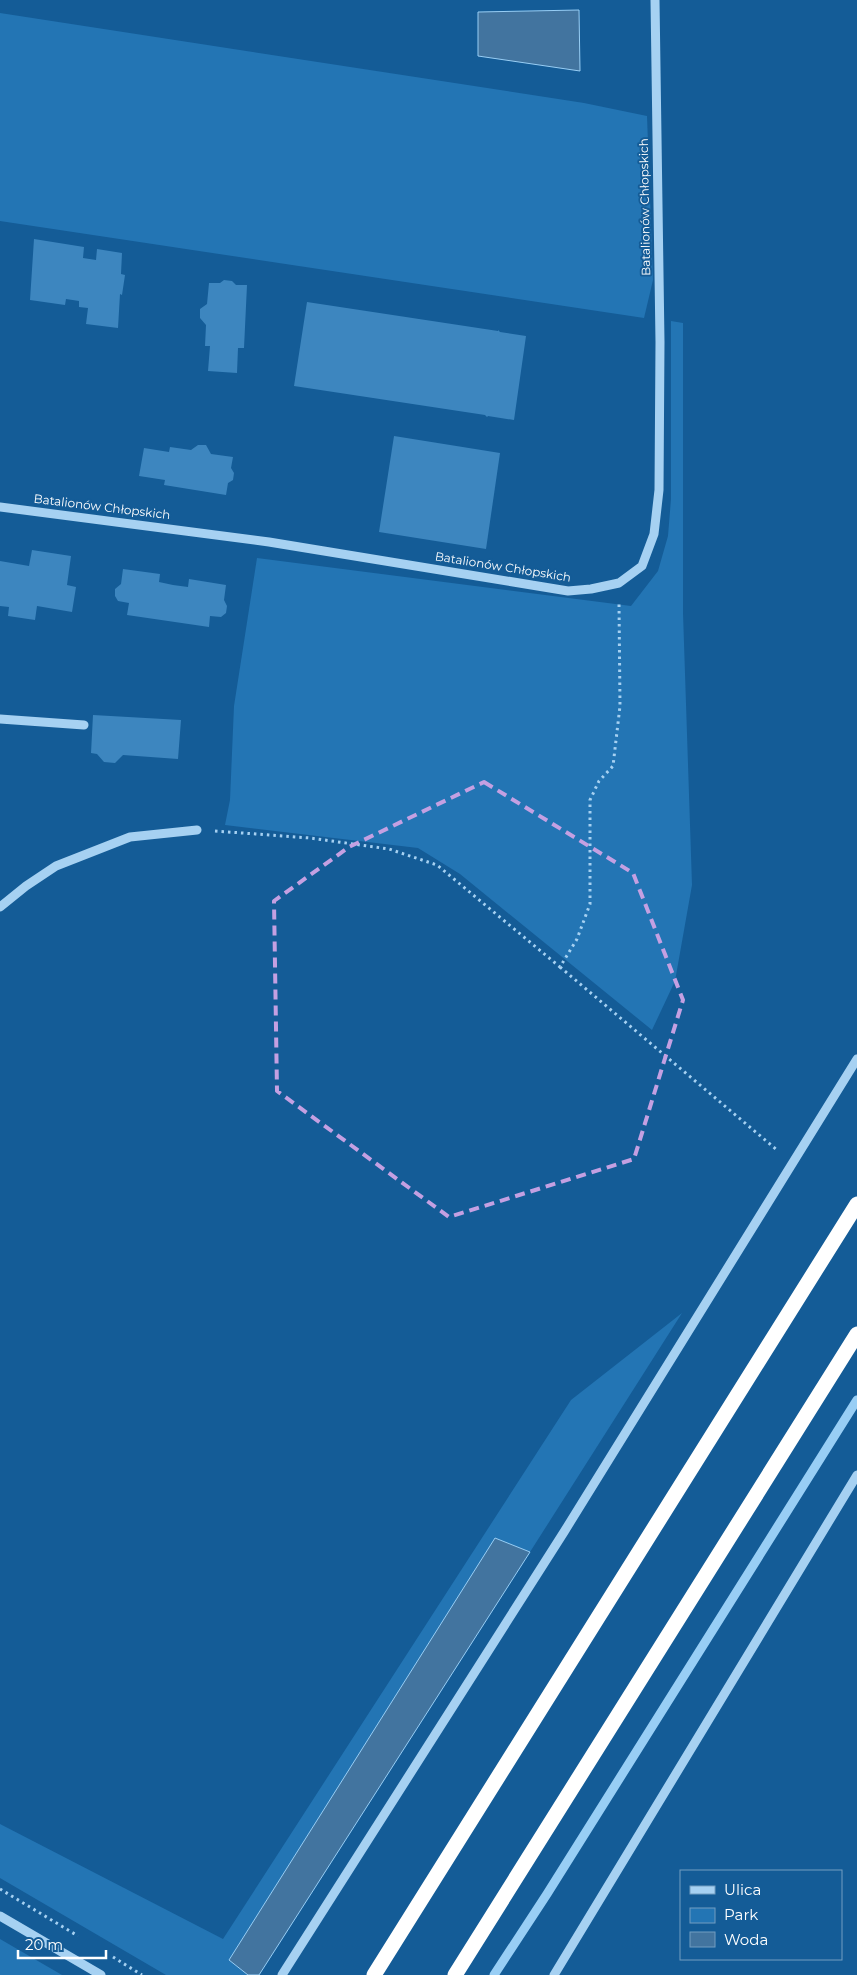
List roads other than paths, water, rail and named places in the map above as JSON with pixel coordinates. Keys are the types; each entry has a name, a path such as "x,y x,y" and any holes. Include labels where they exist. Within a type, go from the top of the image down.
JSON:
{"highway":[{"path":"374,1975 857,1204"},
{"path":"455,1975 857,1334"}],"street":[{"name":"Batalionów Chłopskich","path":"0,507 269,542 568,591 591,589 619,583 642,566 654,534 659,490 660,342 655,0"},
{"path":"0,719 84,725"},
{"path":"0,907 26,886 56,866 122,840 130,837 197,830"},
{"path":"282,1975 558,1540 857,1060"},
{"path":"554,1975 857,1475"},
{"path":"0,1916 102,1975"}],"water":[{"path":"579,10 580,71 478,56 478,12"},
{"path":"495,1538 530,1552 259,1975 248,1975 229,1960"}],"waterway":[{"path":"494,1975 547,1894 857,1400"}]}
